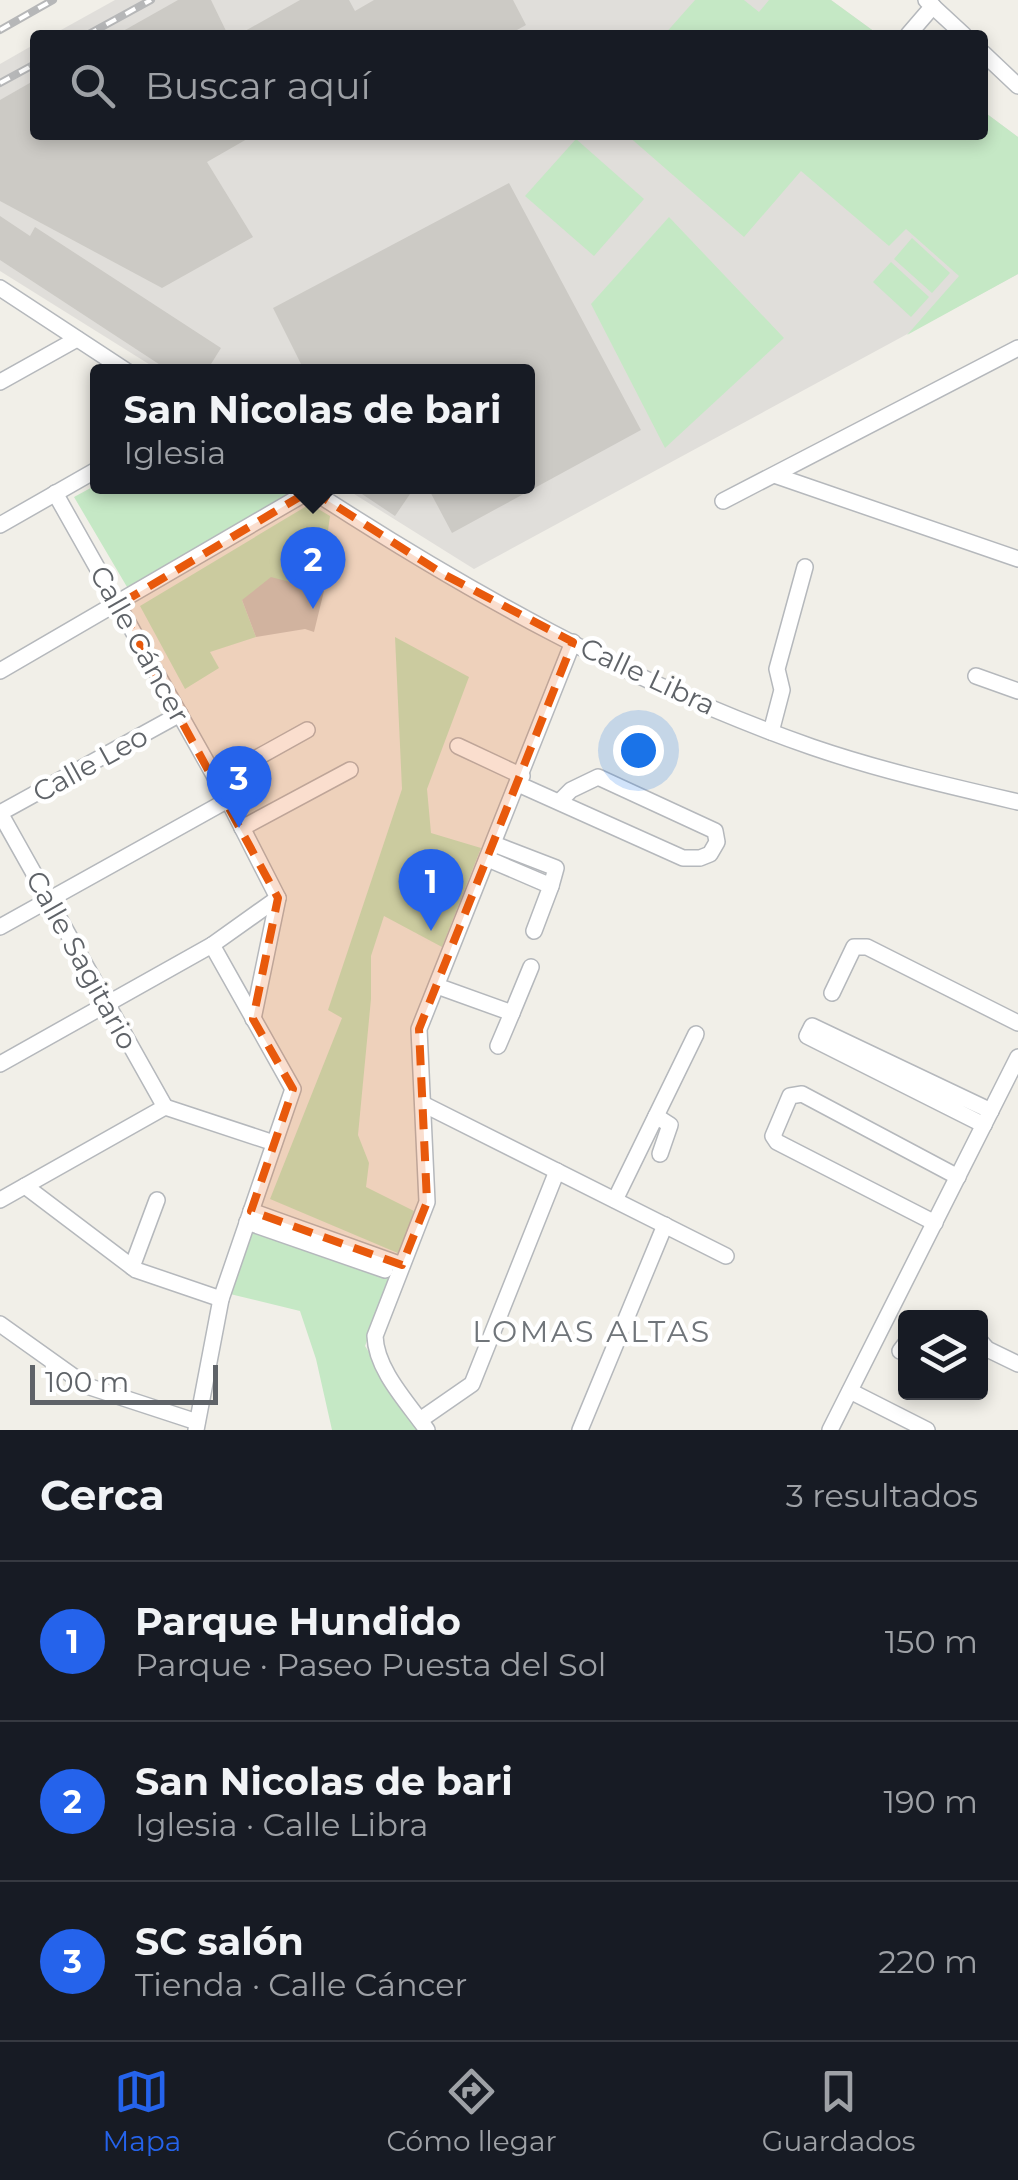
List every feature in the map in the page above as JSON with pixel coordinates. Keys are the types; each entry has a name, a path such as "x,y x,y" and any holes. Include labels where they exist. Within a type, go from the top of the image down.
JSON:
{"street":[{"path":"911,30 930,3 959,30"},
{"path":"988,58 1018,86"},
{"path":"0,288 116,364"},
{"path":"0,382 77,339"},
{"path":"723,501 1018,348"},
{"path":"0,525 90,473"},
{"path":"776,476 1018,559"},
{"name":"Calle Cáncer","path":"55,493 217,780 278,898"},
{"path":"0,671 118,605 298,494"},
{"name":"Calle Libra","path":"317,494 443,574 657,684 771,732 846,758 1018,802"},
{"path":"771,732 782,690 777,669 804,566"},
{"path":"556,1171 472,1384 424,1425 376,1350 375,1336 427,1202 419,1029 573,642"},
{"path":"976,676 1018,691"},
{"name":"Calle Leo","path":"0,813 180,714"},
{"path":"217,780 307,730"},
{"path":"458,746 560,801 682,858 710,854 717,842 715,831 598,776 571,790 560,801"},
{"path":"242,828 350,770"},
{"path":"0,927 228,800"},
{"name":"Calle Sagitario","path":"0,813 164,1107"},
{"path":"491,852 556,868 534,931"},
{"path":"0,1064 212,945 278,898"},
{"path":"253,1019 278,898"},
{"path":"0,1324 88,1386 196,1426 222,1298 293,1089 212,945"},
{"path":"832,993 854,946 867,948 1018,1023"},
{"path":"498,1046 531,967"},
{"path":"437,986 512,1013"},
{"path":"812,1026 987,1118 807,1036 812,1026"},
{"path":"615,1200 696,1034"},
{"path":"830,1430 1018,1057"},
{"path":"934,1222 778,1142 773,1136 774,1129 790,1096 802,1094 958,1177"},
{"path":"423,1104 726,1256"},
{"path":"0,1200 164,1107 274,1143"},
{"path":"656,1116 670,1126 660,1154"},
{"path":"25,1186 132,1267 222,1298"},
{"path":"132,1267 157,1200"},
{"path":"249,1216 401,1270"},
{"path":"580,1430 665,1225"},
{"path":"888,1315 898,1319"},
{"path":"988,1349 1018,1364"},
{"path":"850,1391 927,1430"}],"highlighted area":[{"path":"311,490 443,574 573,642 419,1029 427,1202 402,1265 251,1211 293,1089 253,1019 278,898 118,605"}],"shaded area":[{"path":"115,0 831,0 872,30 61,30"},
{"path":"30,47 30,140 988,140 988,115 1018,137 1018,274 474,569 354,494 535,494 535,364 149,364 0,271 0,64"}],"green space":[{"path":"695,0 744,0 759,12 769,0 831,0 872,30 668,30"},
{"path":"988,115 1018,137 1018,274 907,335 959,276 906,229 889,246 801,171 744,237 633,140 988,140"},
{"path":"577,140 644,199 594,256 525,196"},
{"path":"669,217 784,338 665,448 591,304"},
{"path":"912,238 950,273 932,293 894,259"},
{"path":"891,262 929,297 911,317 873,282"},
{"path":"90,488 90,494 293,495 130,592 74,497"},
{"path":"310,504 330,516 320,590 242,600 256,637 210,652 219,668 185,689 140,606"},
{"path":"395,637 469,677 427,789 431,833 481,848 442,947 384,916 371,956 371,999 358,1135 369,1163 366,1187 414,1211 400,1254 270,1199 342,1018 328,1010 402,789"},
{"path":"252,1230 391,1278 365,1346 420,1430 332,1430 300,1311 230,1294"}],"building":[{"path":"178,0 211,0 226,30 125,30"},
{"path":"300,0 349,0 355,11 374,0 513,0 526,25 517,30 247,30"},
{"path":"30,83 30,140 245,140 207,162 253,237 162,288 0,201 0,100"},
{"path":"509,183 641,430 535,488 535,364 301,364 273,308"},
{"path":"0,216 30,236 35,227 221,348 211,364 159,364 0,260"},
{"path":"362,494 410,494 395,516"},
{"path":"431,494 524,494 452,533"},
{"path":"271,577 324,591 314,632 305,629 256,637 242,600"}],"railway":[{"path":"0,30 53,0"},
{"path":"96,30 151,0"},
{"path":"0,83 30,67"}],"place":[{"name":"San Nicolas de bari","path":"313,609"},
{"name":"SC salón","path":"239,828"},
{"name":"Parque Hundido","path":"431,931"}],"district":[{"name":"LOMAS ALTAS","path":"592,1331"}]}
